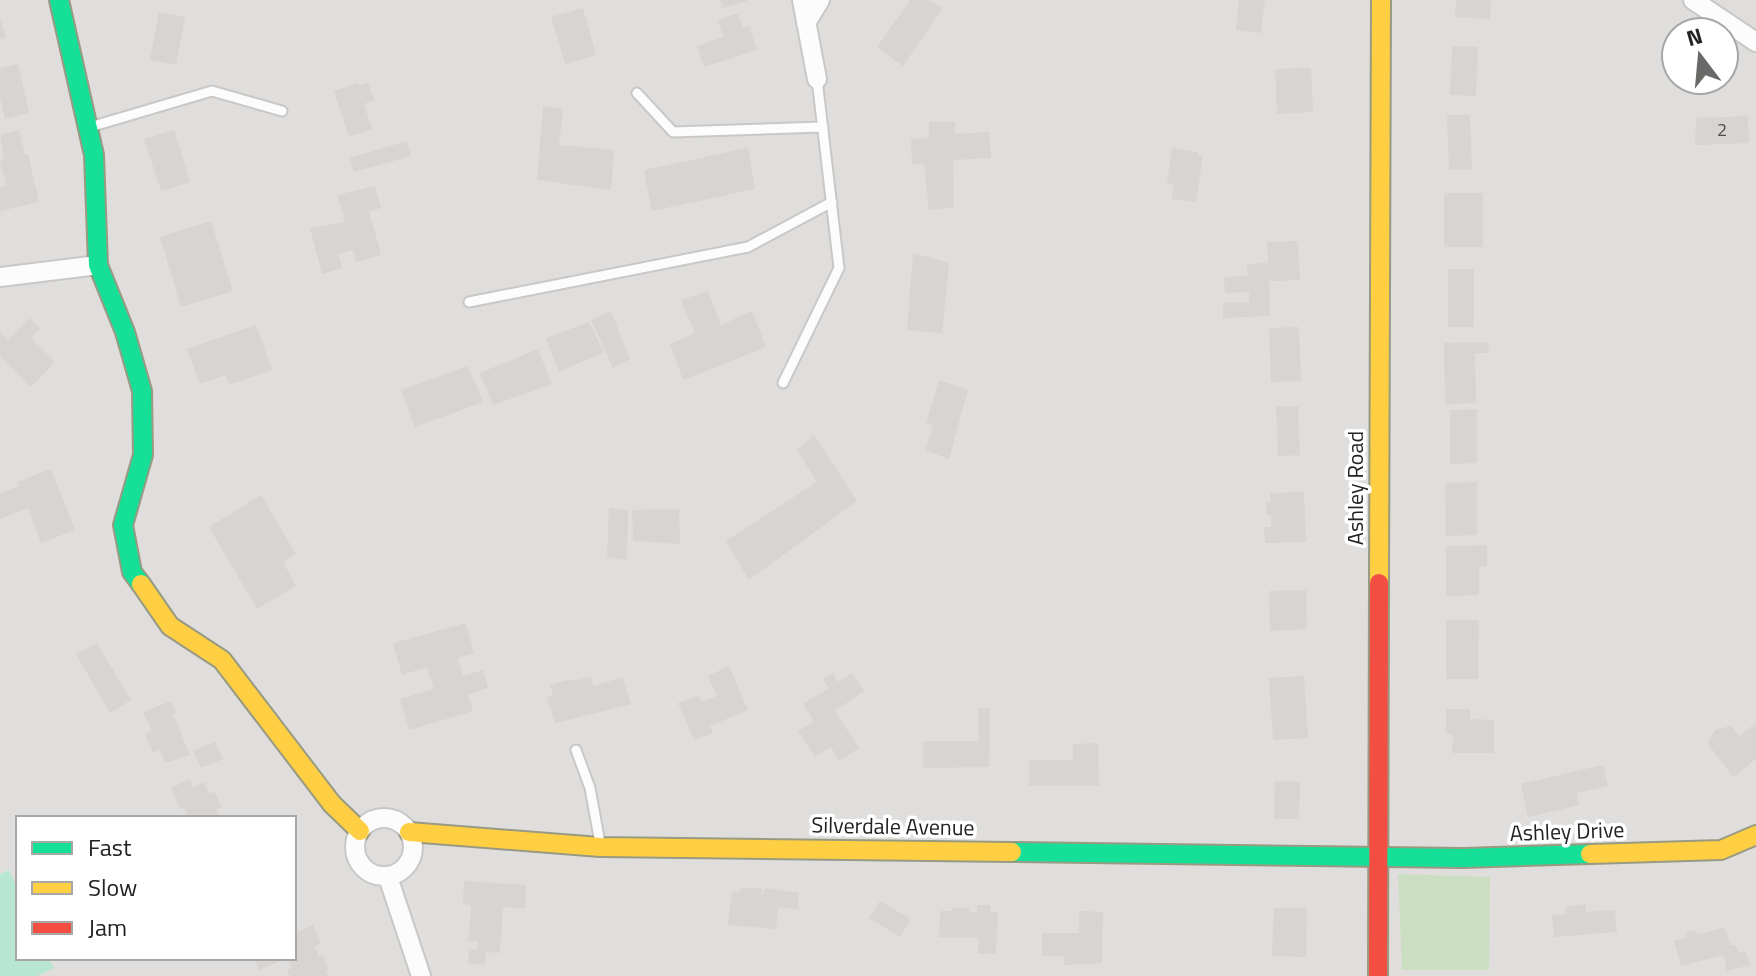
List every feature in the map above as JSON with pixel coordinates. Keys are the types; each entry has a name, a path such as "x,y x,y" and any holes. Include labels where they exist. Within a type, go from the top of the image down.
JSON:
{"street":[{"path":"59,0 94,155 98,265 125,332 142,391 143,455 123,525 132,572 170,626 222,660 332,804 360,831"},
{"path":"802,0 817,79"},
{"path":"806,23 820,0"},
{"name":"Ashley Road","path":"1378,976 1381,0"},
{"path":"1693,0 1756,42"},
{"path":"0,277 98,265"},
{"path":"375,819 395,820 409,832 413,851 411,860 405,868 388,877 369,873 362,867 355,849 360,831 375,819"},
{"name":"Silverdale Avenue","path":"409,832 600,847 1377,856"},
{"name":"Ashley Drive","path":"1377,856 1463,858 1721,850 1756,835"},
{"path":"388,877 421,976"}],"lane":[{"path":"783,383 839,268 817,79"},
{"path":"88,127 212,91 282,111"},
{"path":"637,93 673,132 823,127"},
{"path":"469,302 748,247 832,202"},
{"path":"576,750 590,788 600,847"}],"shaded area":[{"path":"0,0 1756,0 1756,976 0,976"}],"green space":[{"path":"9,870 16,886 16,960 50,960 54,968 37,976 0,976 0,874"},
{"path":"1398,874 1490,877 1489,970 1402,970"}],"building":[{"path":"720,0 747,0 747,1 723,8"},
{"path":"910,0 929,0 943,8 903,66 877,47"},
{"path":"1239,0 1265,0 1261,33 1236,30"},
{"path":"1456,0 1491,0 1490,19 1455,17"},
{"path":"583,8 596,55 565,64 551,17"},
{"path":"159,12 185,17 176,65 150,60"},
{"path":"738,13 743,28 749,26 757,50 704,67 697,46 723,37 718,20"},
{"path":"0,17 6,37 0,39"},
{"path":"1452,46 1478,47 1476,96 1450,95"},
{"path":"18,64 29,113 5,119 0,97 0,68"},
{"path":"1311,68 1313,112 1277,114 1275,69"},
{"path":"358,83 359,86 368,83 374,100 364,104 372,129 349,137 334,91"},
{"path":"543,106 563,109 559,145 614,150 611,190 537,180"},
{"path":"1447,115 1470,115 1472,170 1449,170"},
{"path":"1748,116 1749,143 1695,145 1696,118"},
{"path":"929,122 955,122 955,134 989,132 991,158 953,160 954,207 929,210 924,163 912,164 911,139 929,138"},
{"path":"19,130 39,202 0,211 0,187 6,186 0,161 4,160 0,135"},
{"path":"174,130 190,182 161,191 144,139"},
{"path":"407,141 411,156 354,172 350,158"},
{"path":"748,148 755,189 652,211 644,170"},
{"path":"1172,148 1203,155 1196,202 1172,199 1173,184 1167,183"},
{"path":"375,186 381,208 369,211 381,255 356,262 353,250 338,254 342,268 322,274 310,228 345,222 337,195"},
{"path":"1444,193 1483,193 1483,247 1444,247"},
{"path":"211,221 233,291 181,307 160,237"},
{"path":"1298,241 1300,280 1269,281 1270,316 1223,318 1223,303 1249,302 1249,292 1225,293 1224,277 1248,276 1247,264 1268,263 1267,242"},
{"path":"913,253 949,263 942,333 907,330"},
{"path":"1448,269 1474,269 1474,327 1448,327"},
{"path":"708,291 721,325 752,311 766,347 683,380 670,344 695,333 681,300"},
{"path":"611,311 630,359 613,368 591,320"},
{"path":"30,318 40,329 31,338 55,362 31,387 0,356 0,332 8,340"},
{"path":"589,322 604,352 559,372 546,338"},
{"path":"256,325 272,370 229,385 226,375 200,384 187,349"},
{"path":"1299,327 1301,381 1271,382 1269,328"},
{"path":"1488,342 1489,353 1475,353 1476,403 1445,404 1444,343"},
{"path":"538,349 552,384 493,405 480,373"},
{"path":"468,366 483,402 415,427 401,390"},
{"path":"939,380 968,390 949,459 925,450 933,425 926,423"},
{"path":"1298,406 1300,455 1278,456 1276,407"},
{"path":"1477,409 1477,463 1450,464 1450,410"},
{"path":"814,435 857,501 749,580 726,541 817,482 797,450"},
{"path":"51,469 75,530 41,543 28,508 0,519 0,493 19,486 17,482"},
{"path":"1477,482 1477,535 1446,536 1445,483"},
{"path":"1304,492 1306,542 1265,543 1264,527 1271,527 1266,502 1271,501 1270,493"},
{"path":"261,495 296,554 283,562 296,586 257,609 209,527"},
{"path":"609,508 628,510 627,560 607,557"},
{"path":"679,509 680,544 633,541 632,510"},
{"path":"1487,545 1487,566 1479,566 1479,595 1446,596 1446,546"},
{"path":"1306,590 1307,629 1270,631 1269,591"},
{"path":"1446,620 1479,620 1478,679 1446,679"},
{"path":"466,623 474,653 458,658 463,676 483,670 488,688 468,694 473,711 409,730 400,699 434,689 427,667 402,675 393,643"},
{"path":"97,643 131,700 110,713 76,654"},
{"path":"729,666 748,710 710,726 713,733 694,740 678,703 699,695 701,702 717,696 708,676"},
{"path":"833,673 838,682 852,673 864,691 835,711 859,748 839,761 831,747 815,757 798,731 814,721 803,704 829,688 823,679"},
{"path":"1304,676 1308,738 1273,740 1269,678"},
{"path":"591,677 594,686 623,677 631,704 555,723 547,697 553,696 550,685"},
{"path":"171,701 176,713 173,714 190,755 165,763 160,750 153,753 145,734 152,731 143,712"},
{"path":"978,708 990,708 989,767 923,768 923,741 979,741"},
{"path":"1446,709 1470,709 1470,719 1494,720 1494,753 1452,753 1453,734 1446,734"},
{"path":"1756,723 1756,759 1733,777 1708,744 1715,730 1731,726 1739,736"},
{"path":"215,742 223,759 201,768 193,751"},
{"path":"1098,743 1099,786 1029,786 1029,760 1073,760 1073,744"},
{"path":"1603,765 1608,786 1577,793 1579,805 1528,817 1521,784"},
{"path":"190,779 193,787 204,782 210,795 215,792 222,807 217,809 219,816 188,816 184,808 180,809 171,788"},
{"path":"1275,781 1300,782 1299,819 1274,819"},
{"path":"464,881 526,885 525,908 503,907 500,953 486,952 485,965 468,963 469,949 477,950 478,941 468,941 471,905 463,904"},
{"path":"741,887 762,889 761,894 764,894 765,888 799,893 798,909 778,907 776,929 728,925 732,891 740,892"},
{"path":"880,901 911,919 900,937 869,918"},
{"path":"1586,904 1586,912 1615,910 1617,932 1554,937 1552,915 1566,914 1566,906"},
{"path":"977,905 990,905 990,912 998,912 996,954 978,954 978,938 939,937 940,911 969,908 969,912 977,912"},
{"path":"1274,908 1307,908 1306,957 1272,956"},
{"path":"1079,911 1103,912 1102,963 1064,965 1064,956 1042,956 1042,933 1079,933"},
{"path":"313,925 321,943 314,946 319,957 323,955 328,976 289,976 287,970 292,968 288,960 296,960 296,933"},
{"path":"1725,927 1731,946 1736,945 1739,953 1746,951 1750,965 1727,971 1724,955 1681,966 1674,941 1686,938 1685,933 1695,930 1697,935"},
{"path":"255,960 282,960 259,970"}],"traffic: fast":[{"path":"59,0 94,155 98,265 125,332 142,391 143,455 123,525 132,572 141,584"},
{"path":"1012,852 1463,858 1590,854"}],"traffic: slow":[{"path":"1379,583 1381,0"},
{"path":"141,584 170,626 222,660 332,804 360,831"},
{"path":"409,832 600,847 1012,852"},
{"path":"1590,854 1721,850 1756,835"}],"traffic: jam":[{"path":"1378,976 1379,583"}]}
